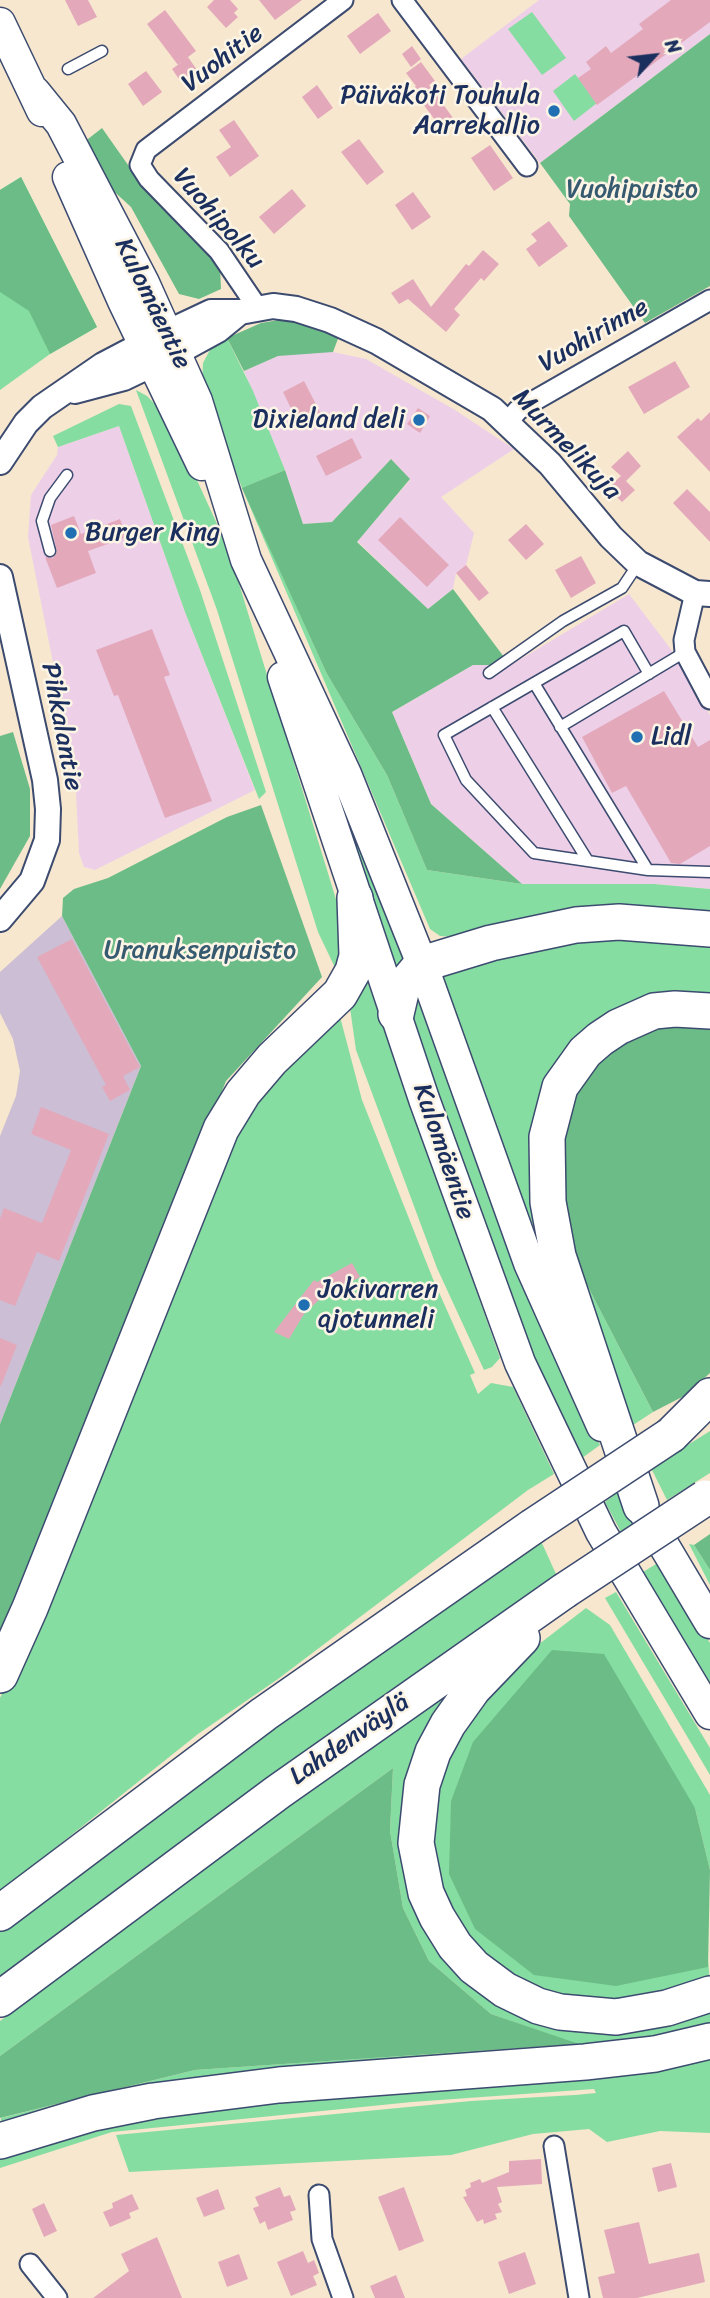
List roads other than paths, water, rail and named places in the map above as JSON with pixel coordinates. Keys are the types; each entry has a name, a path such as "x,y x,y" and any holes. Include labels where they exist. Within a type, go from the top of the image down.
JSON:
{"highway":[{"path":"0,1675 30,1608 221,1129 243,1093 272,1059 340,994 353,971 357,956 355,898"},
{"path":"396,1014 402,988 422,964 491,943 576,925 619,922 710,929"},
{"path":"641,1506 558,1256 548,1202 547,1137 560,1087 585,1052 600,1039 618,1027 654,1012 675,1009 710,1011"},
{"path":"671,1436 710,1396"},
{"path":"0,1913 264,1714 532,1527 710,1412"},
{"name":"Lahdenväylä","path":"0,1999 278,1792 564,1591 708,1496"},
{"path":"564,1591 472,1689 433,1752 418,1814 416,1843 426,1893 456,1946 474,1966 505,1990 538,2006 560,2012 616,2017 667,2008 710,1994"},
{"path":"0,2141 93,2113 153,2101 279,2085 608,2060 655,2054 710,2041"}],"main road":[{"name":"Kulomäentie","path":"0,23 35,92 51,139 159,348 235,531 355,898 457,1197 520,1363 601,1532 710,1714"},
{"name":"Kulomäentie","path":"246,560 346,774 422,964 528,1263 583,1388 641,1506 710,1623"}],"street":[{"name":"Vuohitie","path":"140,165 146,150 343,0"},
{"path":"402,0 527,166"},
{"name":"Vuohipolku","path":"140,165 149,179 219,251 249,310"},
{"name":"Vuohirinne","path":"507,423 518,410 710,300"},
{"name":"Murmelikuja","path":"159,348 211,312 296,309 376,341 465,391 507,423 550,464 611,537 638,563 703,594 684,640 685,652"},
{"path":"0,461 26,423 61,395 113,382 159,348"},
{"name":"Pihkalantie","path":"0,577 45,780 48,809 47,840 32,881 0,919"},
{"path":"685,652 710,699"},
{"path":"554,2146 579,2298"},
{"path":"318,2195 322,2239 344,2298"},
{"path":"30,2264 57,2298"}],"lane":[{"path":"68,69 102,51"},
{"path":"50,551 42,522 50,498 67,475"},
{"path":"489,673 563,621 622,588 638,563"},
{"path":"649,674 624,631 444,734 466,780 534,853 648,870 710,872"},
{"path":"560,727 685,652"},
{"path":"534,683 648,870"},
{"path":"492,707 588,861"}],"place":[{"name":"Päiväkoti Touhula Aarrekallio","path":"554,111"},
{"name":"Dixieland deli","path":"419,420"},
{"name":"Burger King","path":"71,533"},
{"name":"Lidl","path":"637,737"},
{"name":"Jokivarren ajotunneli","path":"304,1305"}],"park label":[{"name":"Vuohipuisto","path":"632,190"},
{"name":"Uranuksenpuisto","path":"200,951"}]}
